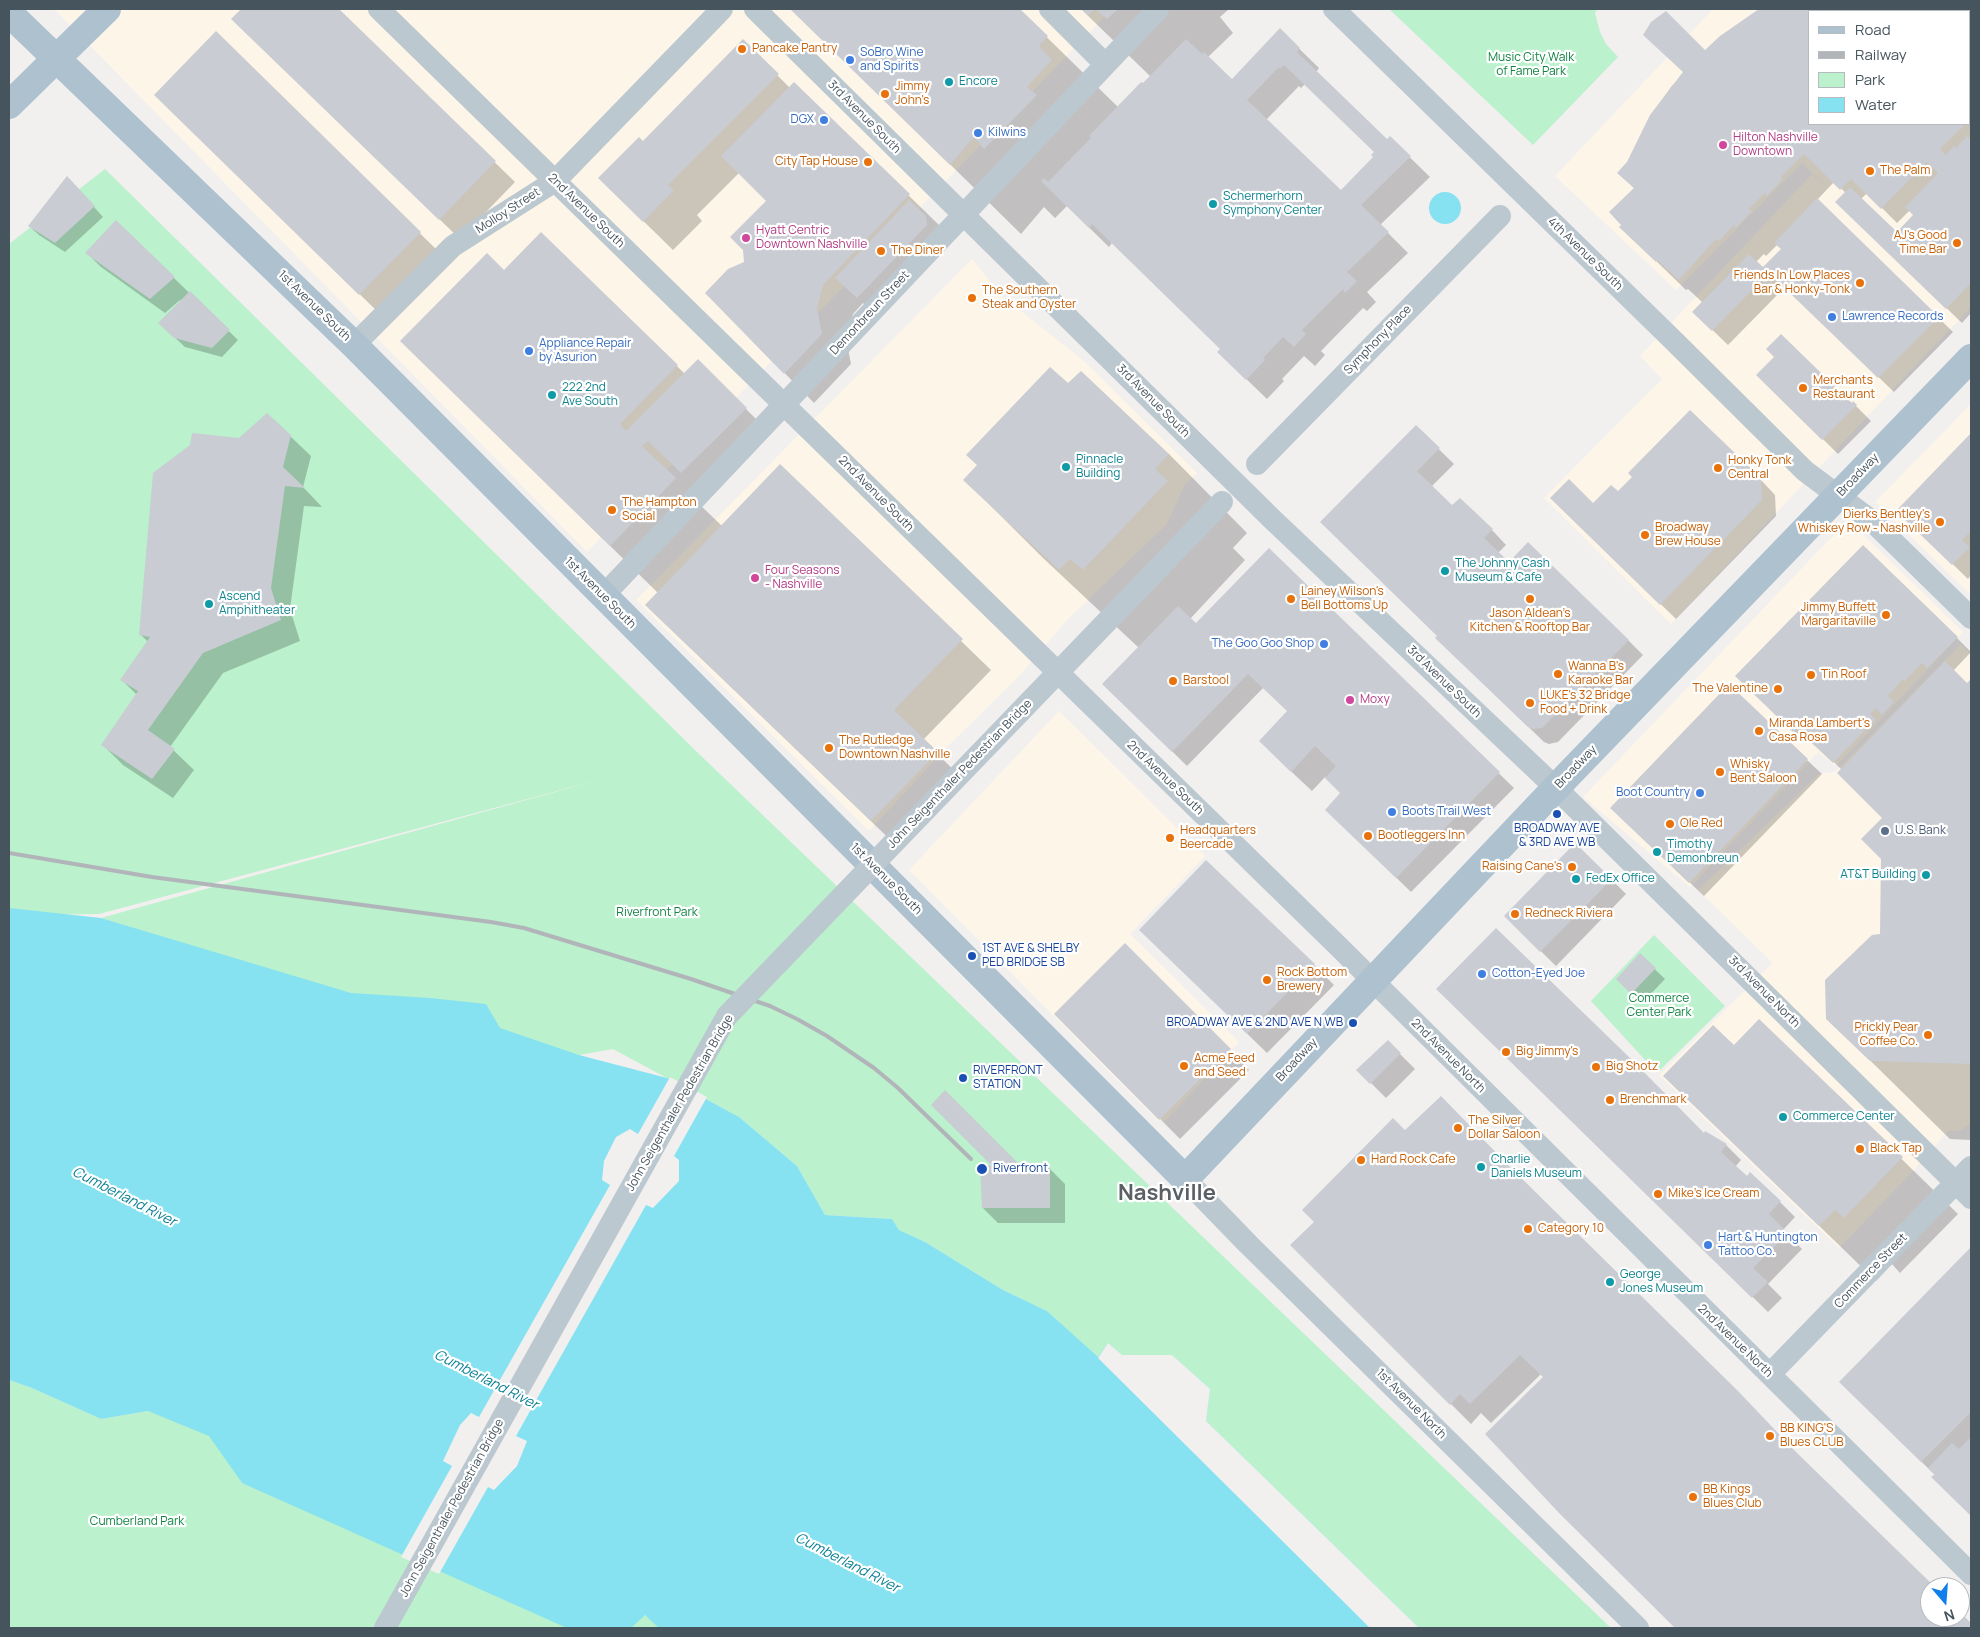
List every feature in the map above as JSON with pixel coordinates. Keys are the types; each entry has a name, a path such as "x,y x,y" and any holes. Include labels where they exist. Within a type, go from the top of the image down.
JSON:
{"main road":[{"path":"9,105 107,9"},
{"name":"1st Avenue South","path":"18,20 55,58 354,345 1185,1179"},
{"name":"Broadway","path":"1185,1179 1372,980 1971,358"}],"street":[{"name":"2nd Avenue South","path":"379,9 1372,980"},
{"name":"Molloy Street","path":"354,345 453,246 555,181 722,9"},
{"name":"3rd Avenue South","path":"755,9 1272,519 1556,788"},
{"path":"1050,9 1105,64"},
{"name":"Demonbreun Street","path":"603,596 1158,9"},
{"name":"4th Avenue South","path":"1334,9 1674,340 1805,471 1872,521 1971,618"},
{"name":"Symphony Place","path":"1257,464 1500,216"},
{"name":"John Seigenthaler Pedestrian Bridge","path":"385,1628 727,1016 1222,502"},
{"name":"3rd Avenue North","path":"1556,788 1964,1190"},
{"name":"2nd Avenue North","path":"1372,980 1971,1574"},
{"name":"Commerce Street","path":"1770,1374 1964,1190 1971,1167"},
{"name":"1st Avenue North","path":"1185,1179 1255,1251 1638,1628"}],"shaded area":[{"path":"54,9 1112,9 587,552"},
{"path":"1713,9 1902,10 1808,10 1808,125 1970,125 1970,76 1971,77 1971,125 1926,171 1971,126 1971,307 1671,624 1544,498 1662,379 1640,356 1812,174 1837,197 1802,163 1676,290 1555,176"},
{"path":"972,259 1003,297 1084,361 1197,473 1184,486 1167,524 1068,619 1021,674 946,748 869,831 636,600"},
{"path":"1971,404 1971,595 1875,502"},
{"path":"1848,520 1963,632 1839,763 1834,765 1818,752 1690,887 1583,797"},
{"path":"1961,644 1971,655 1971,1123 1960,1131 1948,1131 1914,1170 1839,1248 1659,1075 1773,963 1698,890 1819,774 1835,772"},
{"path":"1059,711 1205,856 1130,934 1239,1042 1165,1121 1158,1120 1143,1106 909,870"}],"green space":[{"name":"Music City Walk of Fame Park","path":"1389,9 1597,9 1595,13 1600,32 1606,44 1618,57 1533,145"},
{"name":"Riverfront Park","path":"105,169 698,753 1611,1628 1419,1628 1206,1421 1210,1389 1172,1355 1122,1355 1108,1343 1098,1358 1047,1311 1003,1290 925,1242 899,1230 892,1219 825,1215 797,1166 739,1117 613,1049 579,1055 284,975 101,918 602,779 99,914 9,915 9,244"},
{"name":"Commerce Center Park","path":"1654,935 1725,1006 1657,1073 1591,1001"},
{"name":"Cumberland Park","path":"9,1380 32,1388 101,1419 148,1411 167,1417 210,1436 242,1483 645,1615 662,1628 9,1628"}],"water":[{"path":"1445,192 1451,193 1456,197 1460,202 1460,214 1456,219 1451,223 1445,224 1439,223 1434,219 1430,214 1429,208 1430,202 1434,197 1439,193"},
{"name":"Cumberland River","path":"9,908 101,918 351,993 486,1004 500,1028 579,1055 667,1078 739,1117 797,1166 825,1215 892,1219 899,1230 925,1242 1003,1290 1047,1311 1098,1357 1108,1343 1122,1355 1172,1355 1210,1389 1206,1421 1419,1628 659,1628 645,1615 631,1628 567,1628 242,1483 209,1436 148,1411 101,1419 32,1388 9,1380"}],"pier":[{"path":"670,1077 707,1097 674,1156 679,1160 679,1181 653,1208 646,1205 516,1436 527,1441 517,1466 494,1490 488,1487 439,1574 401,1557 452,1466 443,1461 460,1425 471,1413 479,1417 610,1185 602,1180 604,1161 616,1137 630,1129 638,1134"},
{"path":"1108,1343 1122,1355 1172,1355 1210,1389 1206,1421 1419,1628 1370,1628 1098,1358"}],"building":[{"path":"241,9 339,9 496,161 439,220 231,19"},
{"name":"Encore","path":"790,9 1020,9 1048,36 1039,46 1052,60 1027,87 1037,95 984,149 974,137 950,165"},
{"path":"1082,9 1095,9 1088,15"},
{"path":"1095,9 1118,9 1107,19"},
{"name":"Hilton Nashville Downtown","path":"1759,9 1900,10 1808,10 1808,125 1964,125 1940,149 1946,155 1954,146 1956,148 1967,136 1971,140 1971,283 1946,309 1835,202 1850,187 1897,232 1913,215 1905,207 1938,173 1927,162 1881,209 1851,179 1840,190 1804,154 1781,177 1783,179 1767,196 1765,193 1749,209 1752,211 1736,228 1734,225 1719,241 1716,239 1679,280 1657,260 1656,262 1619,227 1621,225 1609,212 1634,188 1617,173 1627,162 1650,115 1683,72 1643,35 1651,22 1666,11 1705,50 1720,36"},
{"name":"Schermerhorn Symphony Center","path":"1280,28 1300,48 1297,52 1387,139 1390,136 1411,156 1361,205 1389,232 1347,272 1357,281 1345,293 1343,289 1302,330 1306,334 1294,347 1283,337 1246,380 1217,352 1220,349 1092,224 1089,228 1041,181 1044,178 1048,182 1091,138 1089,136 1141,82 1143,83 1186,39 1202,54 1204,52 1232,79","holes":["1284,65 1374,152 1371,155 1373,157 1341,190 1247,100 1279,67 1280,69"]},
{"path":"216,31 421,232 359,295 154,95"},
{"path":"743,39 779,74 668,185 674,190 643,222 598,178 639,137 643,141"},
{"path":"1970,77 1971,78 1970,120"},
{"path":"794,82 910,194 823,285 817,309 822,334 784,374 705,293 728,269 744,262 743,250 730,237 766,201 721,156"},
{"path":"67,176 95,206 55,243 28,226"},
{"name":"Friends In Low Places Bar & Honky-Tonk","path":"1817,198 1939,317 1878,378 1769,273 1712,331 1692,312 1749,254 1763,267 1781,249 1774,243"},
{"name":"The Diner","path":"909,200 926,216 927,225 857,298 835,278"},
{"path":"116,220 175,277 150,299 85,253"},
{"name":"222 2nd Ave South","path":"541,232 678,365 620,424 626,431 698,359 747,408 681,473 648,441 642,446 676,478 610,546 400,341 487,253 504,270"},
{"path":"190,291 230,330 212,348 174,338 158,323"},
{"name":"Merchants Restaurant","path":"1781,334 1852,403 1853,401 1857,405 1822,440 1756,375 1774,357 1766,349"},
{"name":"Pinnacle Building","path":"1050,367 1068,383 1081,371 1169,454 1155,469 1168,481 1083,570 1070,559 1059,570 963,480 977,465 966,455"},
{"path":"1690,410 1761,478 1762,500 1660,605 1550,498 1569,479 1593,503 1611,485 1618,491 1632,477 1628,473"},
{"name":"Ascend Amphitheater","path":"267,413 291,435 283,467 305,488 285,486 271,588 281,620 203,653 148,730 175,749 152,779 101,745 138,691 120,680 150,637 139,635 153,473 190,445 192,433 239,438"},
{"path":"1416,425 1440,448 1417,471 1452,505 1460,498 1493,529 1484,538 1509,562 1528,542 1629,640 1542,728 1533,729 1528,727 1435,638 1437,636 1320,522"},
{"name":"Dierks Bentley's Whiskey Row - Nashville","path":"1971,433 1971,531 1962,540 1970,547 1952,565 1896,511"},
{"path":"780,464 963,639 894,710 938,752 871,821 645,605"},
{"path":"1863,545 1958,637 1927,668 1922,663 1905,681 1903,679 1888,696 1894,702 1882,715 1876,708 1870,714 1876,719 1833,763 1797,729 1793,732 1735,676"},
{"path":"1269,548 1500,772 1396,878 1325,810 1340,793 1325,778 1336,766 1315,746 1291,772 1259,741 1287,711 1248,674 1172,752 1102,684 1178,606 1196,623"},
{"name":"AT&T Building","path":"1945,661 1967,683 1971,679 1971,1064 1870,1061 1826,1019 1825,980 1872,935 1880,934 1881,859 1861,839 1882,818 1837,773"},
{"path":"1729,684 1808,759 1689,883 1610,808"},
{"path":"1575,843 1612,879 1540,952 1504,916"},
{"path":"1206,860 1315,964 1247,1034 1139,930"},
{"path":"1496,928 1704,1133 1705,1131 1727,1144 1721,1152 1747,1176 1750,1172 1781,1201 1769,1214 1788,1233 1753,1268 1768,1282 1752,1298 1436,989"},
{"path":"1125,943 1231,1049 1159,1120 1054,1014"},
{"path":"1640,953 1656,968 1631,994 1616,979"},
{"name":"Commerce Center","path":"1759,1019 1903,1157 1844,1218 1835,1210 1819,1226 1663,1076 1713,1025 1734,1045"},
{"path":"1388,1040 1401,1053 1370,1084 1356,1070"},
{"path":"945,1090 1022,1167 1050,1167 1050,1208 982,1208 980,1166 991,1165 931,1105"},
{"path":"1441,1096 1513,1170 1738,1391 1796,1452 1925,1577 1920,1577 1920,1627 1970,1627 1970,1622 1971,1628 1675,1628 1559,1513 1485,1434 1543,1377 1520,1355 1470,1404 1460,1394 1450,1405 1290,1245 1314,1222 1302,1210 1393,1118 1405,1130"},
{"path":"1971,1247 1971,1412 1921,1462 1839,1382"},
{"path":"1971,1437 1971,1516 1931,1477 1935,1474 1928,1468 1952,1443 1959,1449"}],"railway":[{"path":"9,853 152,877 524,928 691,979 770,1006 827,1036 874,1068 898,1088 971,1159"}],"place":[{"name":"Pancake Pantry","path":"742,49"},
{"name":"SoBro Wine and Spirits","path":"850,60"},
{"name":"Encore","path":"949,82"},
{"name":"Jimmy John's","path":"885,94"},
{"name":"DGX","path":"824,120"},
{"name":"Kilwins","path":"978,133"},
{"name":"Hilton Nashville Downtown","path":"1723,145"},
{"name":"City Tap House","path":"868,162"},
{"name":"The Palm","path":"1870,171"},
{"name":"Schermerhorn Symphony Center","path":"1213,204"},
{"name":"Hyatt Centric Downtown Nashville","path":"746,238"},
{"name":"AJ's Good Time Bar","path":"1957,243"},
{"name":"The Diner","path":"881,251"},
{"name":"Friends In Low Places Bar & Honky-Tonk","path":"1860,283"},
{"name":"The Southern Steak and Oyster","path":"972,298"},
{"name":"Lawrence Records","path":"1832,317"},
{"name":"Appliance Repair by Asurion","path":"529,351"},
{"name":"Merchants Restaurant","path":"1803,388"},
{"name":"222 2nd Ave South","path":"552,395"},
{"name":"Pinnacle Building","path":"1066,467"},
{"name":"Honky Tonk Central","path":"1718,468"},
{"name":"The Hampton Social","path":"612,510"},
{"name":"Dierks Bentley's Whiskey Row - Nashville","path":"1940,522"},
{"name":"Broadway Brew House","path":"1645,535"},
{"name":"The Johnny Cash Museum & Cafe","path":"1445,571"},
{"name":"Four Seasons - Nashville","path":"755,578"},
{"name":"Lainey Wilson's Bell Bottoms Up","path":"1291,599"},
{"name":"Jason Aldean’s Kitchen & Rooftop Bar","path":"1530,599"},
{"name":"Ascend Amphitheater","path":"209,604"},
{"name":"Jimmy Buffett Margaritaville","path":"1886,615"},
{"name":"The Goo Goo Shop","path":"1324,644"},
{"name":"Wanna B's Karaoke Bar","path":"1558,674"},
{"name":"Tin Roof","path":"1811,675"},
{"name":"Barstool","path":"1173,681"},
{"name":"The Valentine","path":"1778,689"},
{"name":"Moxy","path":"1350,700"},
{"name":"LUKE's 32 Bridge Food + Drink","path":"1530,703"},
{"name":"Miranda Lambert's Casa Rosa","path":"1759,731"},
{"name":"The Rutledge Downtown Nashville","path":"829,748"},
{"name":"Whisky Bent Saloon","path":"1720,772"},
{"name":"Boot Country","path":"1700,793"},
{"name":"Boots Trail West","path":"1392,812"},
{"name":"BROADWAY AVE & 3RD AVE WB","path":"1557,814"},
{"name":"Ole Red","path":"1670,824"},
{"name":"U.S. Bank","path":"1885,831"},
{"name":"Bootleggers Inn","path":"1368,836"},
{"name":"Headquarters Beercade","path":"1170,838"},
{"name":"Timothy Demonbreun","path":"1657,852"},
{"name":"Raising Cane's","path":"1572,867"},
{"name":"AT&T Building","path":"1926,875"},
{"name":"FedEx Office","path":"1576,879"},
{"name":"Redneck Riviera","path":"1515,914"},
{"name":"1ST AVE & SHELBY PED BRIDGE SB","path":"972,956"},
{"name":"Cotton-Eyed Joe","path":"1482,974"},
{"name":"Rock Bottom Brewery","path":"1267,980"},
{"name":"BROADWAY AVE & 2ND AVE N WB","path":"1353,1023"},
{"name":"Prickly Pear Coffee Co.","path":"1928,1035"},
{"name":"Big Jimmy's","path":"1506,1052"},
{"name":"Acme Feed and Seed","path":"1184,1066"},
{"name":"Big Shotz","path":"1596,1067"},
{"name":"RIVERFRONT STATION","path":"963,1078"},
{"name":"Brenchmark","path":"1610,1100"},
{"name":"Commerce Center","path":"1783,1117"},
{"name":"The Silver Dollar Saloon","path":"1458,1128"},
{"name":"Black Tap","path":"1860,1149"},
{"name":"Hard Rock Cafe","path":"1361,1160"},
{"name":"Charlie Daniels Museum","path":"1481,1167"},
{"name":"Riverfront","path":"982,1169"},
{"name":"Mike’s Ice Cream","path":"1658,1194"},
{"name":"Category 10","path":"1528,1229"},
{"name":"Hart & Huntington Tattoo Co.","path":"1708,1245"},
{"name":"George Jones Museum","path":"1610,1282"},
{"name":"BB KING'S Blues CLUB","path":"1770,1436"},
{"name":"BB Kings Blues Club","path":"1693,1497"}],"district":[{"name":"Nashville","path":"1167,1194"}]}
